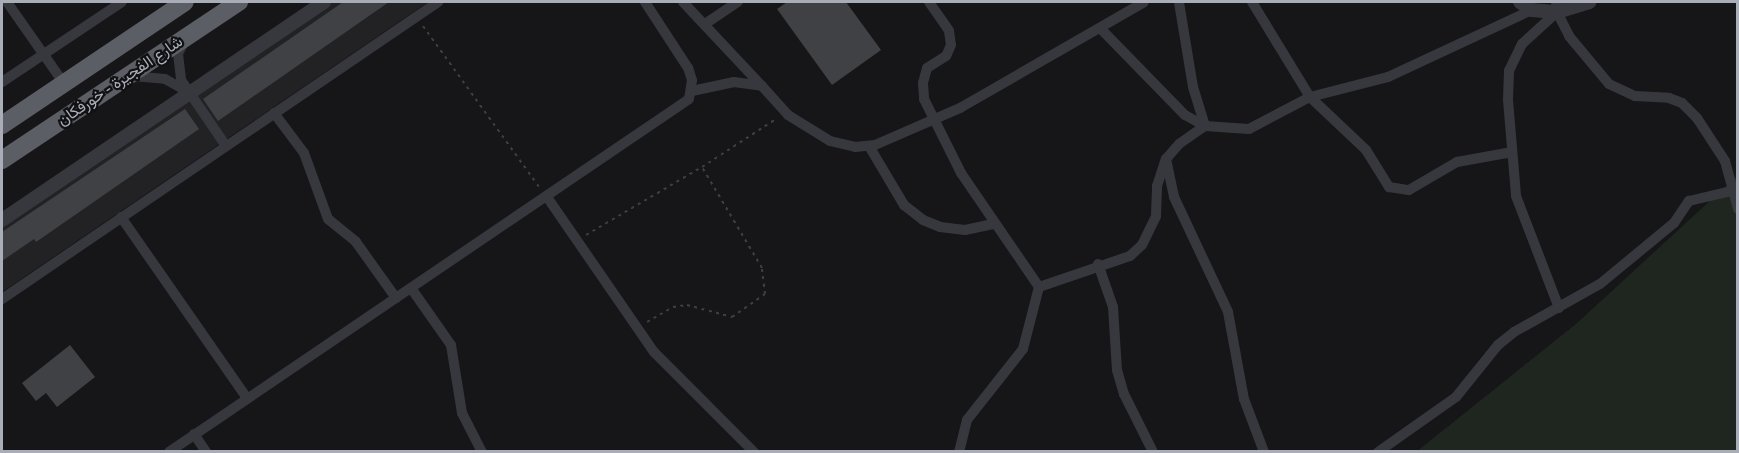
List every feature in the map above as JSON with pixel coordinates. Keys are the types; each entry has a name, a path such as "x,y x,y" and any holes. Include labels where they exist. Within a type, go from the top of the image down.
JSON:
{"highway":[{"name":"شارع الفجيرة - خورفكان","path":"2,125 185,2"},
{"name":"شارع الفجيرة - خورفكان","path":"2,160 239,2"},
{"path":"2,134 26,109"}],"street":[{"path":"7,2 63,82"},
{"path":"2,82 122,2"},
{"path":"2,220 324,2"},
{"path":"2,299 438,2"},
{"path":"168,452 674,112 689,99 692,91 688,68 645,2"},
{"path":"683,2 786,112 830,141 869,146 933,121 1101,29 1144,2"},
{"path":"705,24 738,2"},
{"path":"929,2 949,31 951,45 946,56 927,68 922,83 933,121 994,224 1039,287"},
{"path":"1179,2 1193,87 1205,126"},
{"path":"1252,2 1310,97 1366,150 1389,188 1399,191 1409,190 1457,162 1512,152"},
{"path":"1101,29 1185,115 1205,126 1249,129 1310,97 1388,77 1526,6 1557,7 1590,2"},
{"path":"1557,7 1522,44 1509,71 1516,196 1559,309"},
{"path":"1557,7 1569,36 1609,84 1635,96 1669,98 1683,103 1697,118 1725,161 1737,209"},
{"path":"192,33 181,48 177,68 189,93 226,146"},
{"path":"126,77 159,77 189,93"},
{"path":"692,91 734,82 762,86"},
{"path":"274,113 304,153 328,219 356,242 396,298"},
{"path":"1039,287 1098,264 1130,256 1142,245 1156,216 1157,186 1166,159 1179,144 1205,126"},
{"path":"869,146 904,205 923,220 940,227 965,230 994,224"},
{"path":"1166,159 1174,197 1228,312 1244,399 1264,452"},
{"path":"1378,452 1456,397 1506,338 1600,284 1674,223 1689,201 1731,191"},
{"path":"546,197 637,328 673,373 754,452"},
{"path":"121,218 247,398"},
{"path":"1098,264 1113,308 1117,370 1124,394 1153,452"},
{"path":"959,452 967,420 1023,349 1039,287"},
{"path":"411,288 451,345 462,413 482,452"},
{"path":"194,434 206,452"}],"path":[{"path":"417,16 546,197"},
{"path":"576,240 702,167 786,112"},
{"path":"637,328 673,307 687,305 732,317 765,294 762,268 702,167"}],"shaded area":[{"path":"330,2 428,2 2,292 2,223"},
{"path":"1737,176 1737,451 1416,452 1576,324"}],"building":[{"path":"343,2 389,2 218,121 203,99"},
{"path":"787,2 846,2 881,50 832,85 777,9"},
{"path":"185,109 199,129 36,242 34,239 2,261 2,232"},
{"path":"70,345 95,377 57,407 46,393 36,401 22,383"}]}
